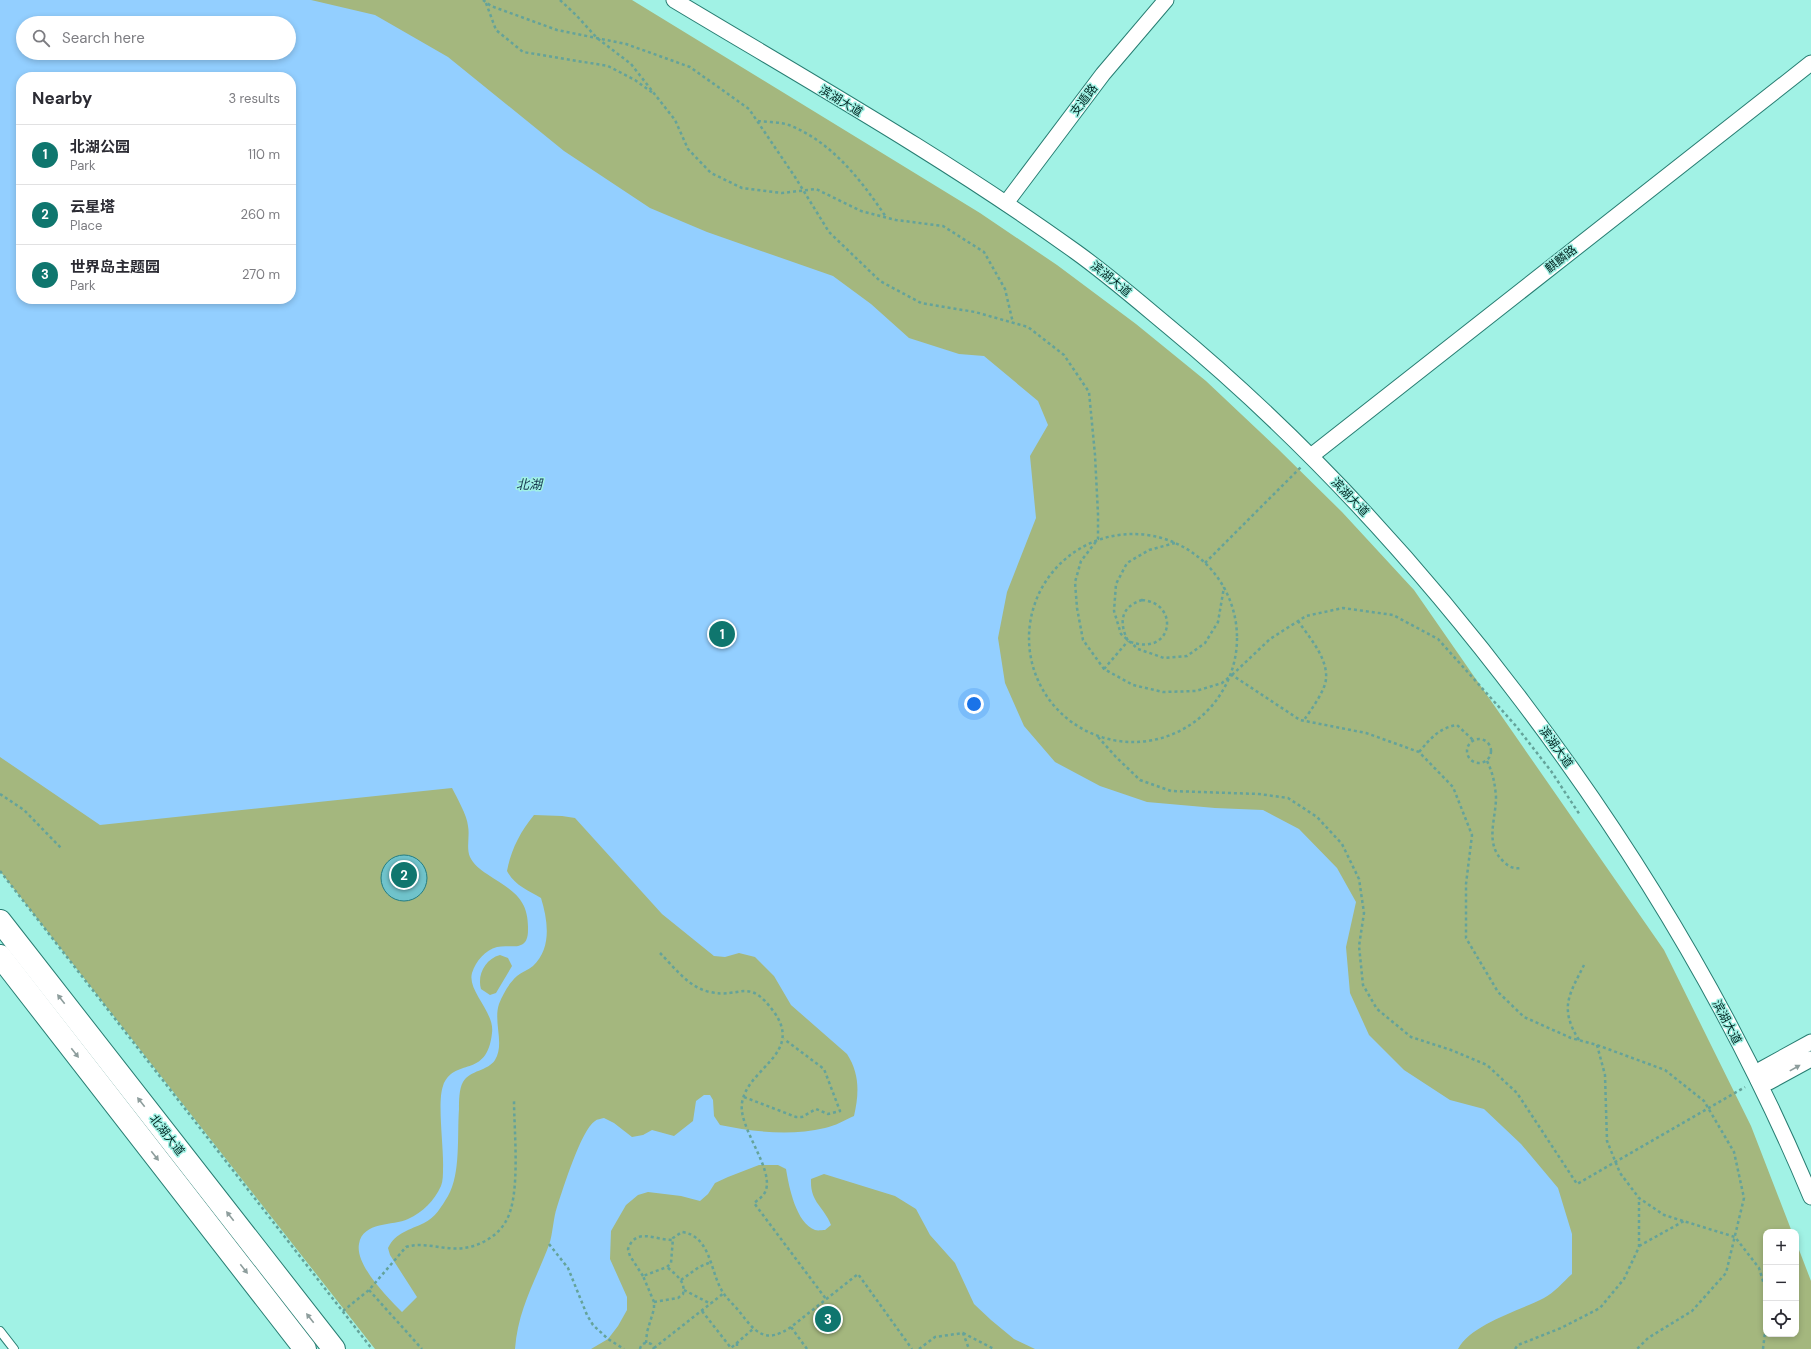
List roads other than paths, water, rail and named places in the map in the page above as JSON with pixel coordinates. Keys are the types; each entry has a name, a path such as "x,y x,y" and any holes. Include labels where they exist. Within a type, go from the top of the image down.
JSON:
{"main road":[{"name":"北湖大道","path":"0,921 334,1349"},
{"name":"北湖大道","path":"0,956 305,1349"}],"street":[{"name":"滨湖大道","path":"674,0 916,146 1009,199"},
{"name":"滨湖大道","path":"693,0 920,138 1009,199 1084,246 1189,332 1271,405 1315,453 1377,510 1447,590 1559,733 1605,799 1680,917 1714,976 1811,1173"},
{"name":"支遁路","path":"1009,199 1104,74 1166,0"},
{"name":"麒麟路","path":"1315,453 1811,63"},
{"path":"1763,1077 1811,1042"},
{"path":"1763,1077 1811,1059"},
{"name":"滨湖大道","path":"1763,1077 1777,1120 1811,1197"}],"lane":[{"path":"0,1330 14,1349"}],"water":[{"name":"北湖","path":"0,0 311,0 375,15 448,57 564,151 650,208 707,232 833,276 871,304 909,338 959,354 984,356 1038,401 1048,425 1030,456 1036,518 1007,592 998,638 1005,683 1024,726 1055,762 1100,786 1147,802 1215,808 1263,810 1299,829 1337,868 1356,902 1346,947 1350,993 1369,1035 1404,1070 1450,1100 1484,1109 1521,1144 1558,1188 1572,1234 1572,1274 1548,1296 1496,1319 1473,1332 1464,1340 1458,1349 1035,1349 1014,1339 974,1304 955,1263 930,1235 916,1209 895,1196 824,1174 811,1179 811,1187 815,1199 831,1225 825,1230 815,1230 808,1226 803,1220 794,1204 786,1169 778,1165 759,1165 715,1183 708,1194 700,1201 681,1196 648,1192 638,1195 626,1205 611,1231 610,1259 627,1297 627,1310 618,1326 608,1339 591,1349 515,1349 523,1308 549,1245 556,1212 568,1174 578,1147 596,1120 604,1118 614,1123 632,1137 643,1135 652,1130 674,1136 693,1121 696,1101 704,1095 710,1095 713,1100 714,1116 720,1125 746,1130 772,1132 799,1132 829,1127 854,1116 857,1100 857,1084 854,1069 847,1054 791,1005 774,976 755,957 739,953 725,957 714,956 662,914 575,818 534,815 524,828 517,842 507,871 518,884 541,898 547,925 546,943 539,959 533,966 514,979 506,989 499,1004 497,1018 499,1047 495,1060 492,1064 470,1075 463,1082 459,1099 457,1166 452,1187 448,1196 432,1218 399,1235 388,1248 390,1255 417,1297 402,1312 381,1290 367,1271 359,1252 359,1244 366,1231 379,1226 408,1219 428,1206 442,1184 443,1160 441,1093 443,1086 448,1077 455,1072 477,1063 484,1057 489,1048 492,1033 492,1025 489,1017 473,987 472,973 479,960 485,953 493,948 522,945 527,937 528,930 528,919 522,902 511,890 480,869 471,860 468,850 468,830 466,817 452,788 100,825 0,757","holes":["500,955 508,958 512,966 496,993 490,995 481,989 481,973 483,968 490,960"]}],"place":[{"name":"北湖公园","path":"722,634"},
{"name":"云星塔","path":"404,875"},
{"name":"世界岛主题园","path":"828,1319"}]}
